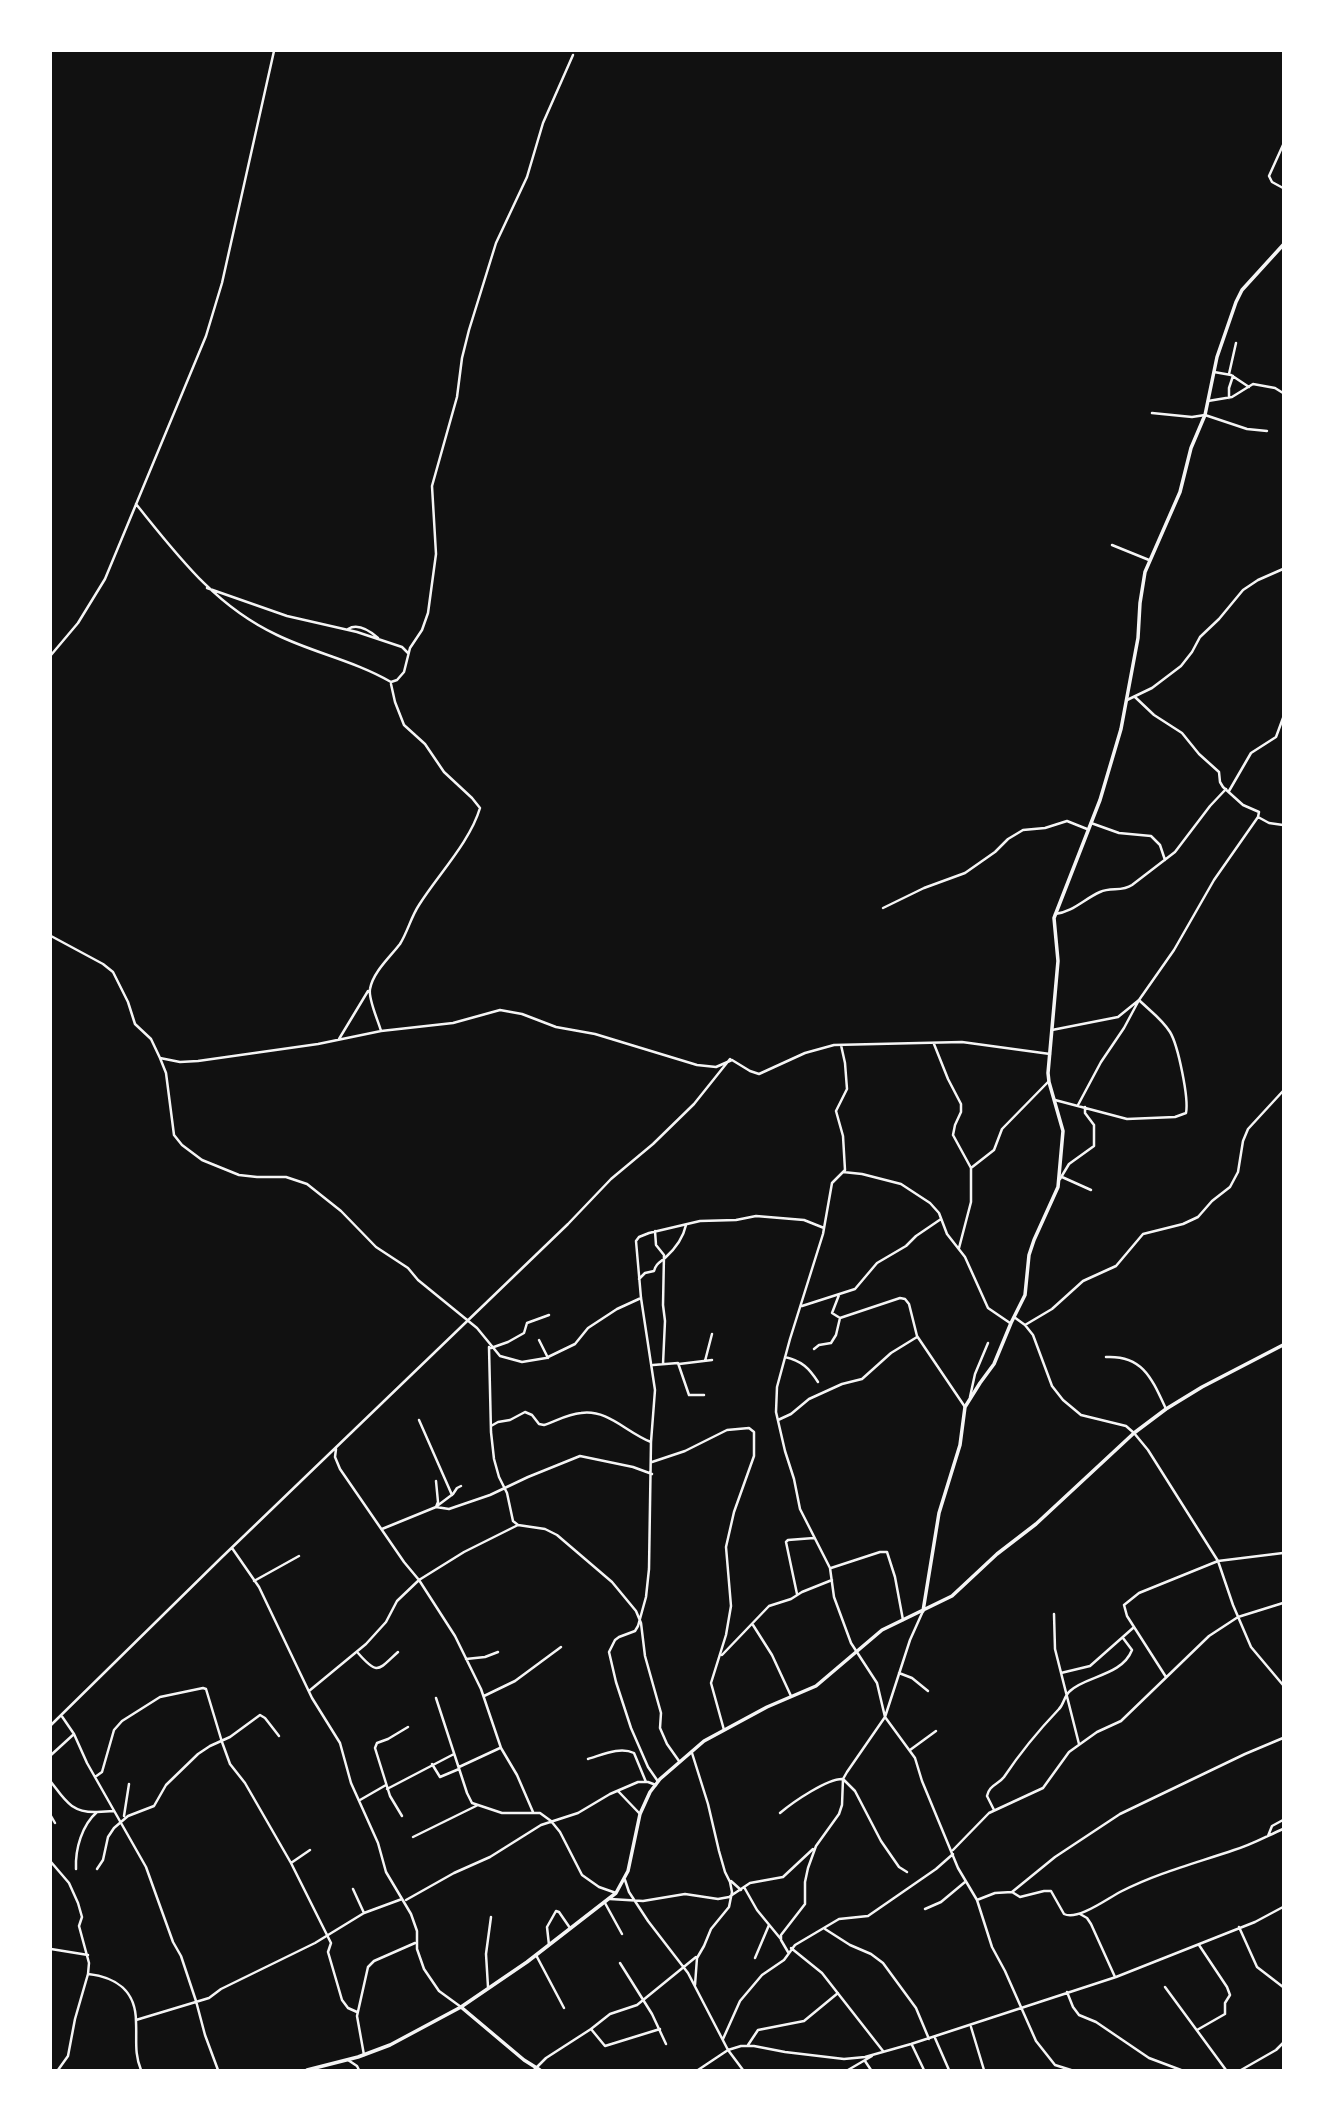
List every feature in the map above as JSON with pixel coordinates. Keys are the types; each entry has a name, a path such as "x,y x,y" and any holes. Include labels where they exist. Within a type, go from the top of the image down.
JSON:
{"street":[{"path":"51,654 72,631 93,601 117,553 213,317 274,51"},
{"path":"391,682 404,672 408,653 422,630 430,602 437,541 432,486 457,397 465,345 496,243 527,177 537,140 573,55"},
{"path":"1283,145 1269,176 1272,182 1283,188"},
{"path":"1060,1178 1058,1166 1063,1131 1049,1082 1058,969 1055,914 1106,781 1127,700 1149,560 1176,501 1191,448 1205,415 1220,346 1242,290 1283,245"},
{"path":"1228,398 1236,344"},
{"path":"1214,372 1231,375 1249,387"},
{"path":"1208,401 1228,398 1255,384 1275,388 1283,393"},
{"path":"1152,412 1192,417 1205,415 1247,429 1267,431"},
{"path":"136,504 223,602 258,626 304,648 366,668 391,682 404,726 425,744 444,772 480,808 474,823 420,903 404,937 381,968 339,1039"},
{"path":"1112,545 1149,560"},
{"path":"1127,700 1152,688 1181,666 1200,637 1216,623 1243,590 1283,569"},
{"path":"207,587 287,617 348,629 402,647 408,653"},
{"path":"1078,1105 1101,1062 1174,950 1214,880 1258,817 1258,812 1243,805 1221,784 1219,772 1199,754 1182,733 1150,711 1135,696"},
{"path":"1055,914 1070,910 1104,890 1127,888 1175,852 1210,806 1228,790 1251,753 1276,737 1283,718"},
{"path":"1258,817 1269,824 1283,825"},
{"path":"883,908 924,888 965,873 1023,830 1045,828 1067,821 1087,830"},
{"path":"1091,822 1119,833 1152,836 1160,845 1165,860"},
{"path":"51,936 113,972 135,1024 153,1042 160,1058 167,1078 174,1135 178,1142 205,1162 239,1175 286,1177 306,1184 341,1211 376,1247 408,1268 418,1280 477,1328 500,1356 513,1361 534,1362 548,1358 575,1344 588,1328 611,1313 641,1298"},
{"path":"370,989 381,1031"},
{"path":"1052,1030 1118,1017 1139,1000"},
{"path":"1055,1100 1127,1119 1175,1117 1186,1113 1185,1087 1172,1037 1161,1021 1139,1000"},
{"path":"160,1058 180,1062 198,1061 381,1031 453,1023 507,1011 697,1065 716,1067 730,1059"},
{"path":"730,1059 759,1074 826,1046 962,1042 1050,1054"},
{"path":"934,1044 961,1104 953,1135 971,1168 971,1202 959,1248"},
{"path":"841,1045 847,1089 836,1111 843,1140 845,1167 832,1183 824,1228 785,1357 775,1403 778,1420 800,1509 830,1568 837,1606 856,1652 877,1683 884,1717 915,1758 922,1781 965,1882 977,1900 992,1947 1037,2041 1055,2065 1071,2070"},
{"path":"51,1725 611,1179 682,1116 730,1059"},
{"path":"971,1168 994,1150 1002,1129 1049,1082"},
{"path":"1025,1325 1052,1309 1083,1281 1116,1266 1143,1234 1191,1222 1198,1217 1230,1187 1236,1178 1244,1135 1283,1091"},
{"path":"1277,1097 1283,1097"},
{"path":"610,1899 635,1901 685,1894 718,1899 732,1896 754,1882 783,1878 816,1846 839,1814 844,1779 884,1717 909,1640 923,1611 939,1513 960,1445 965,1407 994,1364 1025,1295 1029,1255 1055,1198 1060,1178 1069,1164 1094,1146 1094,1125 1085,1113 1086,1107"},
{"path":"843,1172 901,1184 930,1203 947,1234 965,1257 988,1308 1011,1323"},
{"path":"1060,1178 1091,1190"},
{"path":"657,1784 631,1728 610,1655 615,1640 635,1631 640,1620 649,1569 651,1442 655,1401 653,1365 641,1298 636,1241 643,1234 699,1221 736,1220 761,1215 804,1220 824,1228"},
{"path":"801,1306 855,1289 877,1263 903,1248 941,1219"},
{"path":"639,1279 654,1270 656,1264 683,1238 686,1225"},
{"path":"655,1231 656,1245 664,1254 663,1364"},
{"path":"839,1294 832,1313 839,1318"},
{"path":"839,1318 903,1298 909,1304 917,1336 965,1407"},
{"path":"490,1346 515,1339 524,1333 527,1323 549,1315"},
{"path":"1014,1317 1033,1335 1052,1386 1063,1400 1081,1415 1126,1426 1153,1458 1218,1561 1251,1647 1283,1685"},
{"path":"814,1349 819,1345 831,1343 836,1335 839,1318"},
{"path":"705,1361 712,1334"},
{"path":"778,1420 791,1414 809,1399 862,1378 891,1353 917,1336"},
{"path":"539,1340 548,1358"},
{"path":"969,1400 975,1374 988,1343"},
{"path":"307,2070 348,2060 390,2045 461,2007 536,1955 616,1893 628,1871 640,1814 657,1784 704,1741 820,1683 882,1630 960,1590 1134,1433 1202,1387 1283,1345"},
{"path":"490,1346 491,1426 496,1469 505,1488 513,1521 518,1525 545,1529 557,1535 612,1582 631,1605 640,1620 645,1656 662,1713 660,1728 680,1762"},
{"path":"1106,1356 1129,1358 1145,1370 1166,1409"},
{"path":"785,1357 806,1366 818,1382"},
{"path":"653,1365 712,1360"},
{"path":"678,1364 689,1395 704,1395"},
{"path":"491,1426 525,1412 540,1424 544,1424 590,1412 610,1418 651,1442"},
{"path":"419,1420 452,1495"},
{"path":"652,1462 685,1451 727,1430 749,1428 754,1432 754,1456 734,1512 726,1548 730,1606 726,1635 711,1684 724,1730"},
{"path":"336,1447 335,1457 340,1469 419,1580 455,1636 484,1696 501,1748 512,1765 533,1812"},
{"path":"437,1506 449,1509 580,1456 633,1466 652,1474"},
{"path":"436,1481 437,1506"},
{"path":"382,1529 437,1506 461,1486"},
{"path":"309,1691 357,1652 384,1624 393,1605 419,1580 461,1554 518,1525"},
{"path":"797,1594 786,1541 814,1538"},
{"path":"232,1547 254,1581 309,1691 340,1743 351,1783 381,1849 388,1876 415,1925 419,1956 431,1981 446,1998 461,2007 537,2070 546,2058 614,2012 633,2007 643,2000 699,1954"},
{"path":"830,1568 887,1552 903,1620"},
{"path":"1166,1676 1134,1627 1124,1605 1129,1600 1218,1561 1283,1553"},
{"path":"254,1581 299,1556"},
{"path":"720,1657 769,1606 832,1580"},
{"path":"723,2039 740,2001 762,1975 784,1960 791,1948 841,1918 868,1916 936,1869 981,1820 994,1810 1043,1788 1063,1760 1079,1744 1121,1721 1209,1636 1238,1617 1283,1603"},
{"path":"1054,1614 1055,1649 1079,1744"},
{"path":"752,1625 772,1655 791,1696"},
{"path":"1061,1674 1090,1666 1134,1627"},
{"path":"994,1810 987,1796 988,1791 999,1783 1012,1763 1062,1706 1067,1693 1077,1685 1110,1672 1130,1656 1132,1650 1122,1638"},
{"path":"484,1696 515,1681 561,1647"},
{"path":"466,1659 485,1657 498,1651"},
{"path":"357,1652 370,1667 376,1668 398,1652"},
{"path":"899,1673 912,1678 928,1691"},
{"path":"95,1777 103,1770 112,1737 119,1724 160,1697 206,1689 230,1764 245,1783 310,1898 331,1943 328,1952 342,2000 346,2007 357,2012"},
{"path":"436,1698 470,1800 476,1806 502,1813 540,1813 551,1821 567,1843 580,1873 598,1886 616,1893"},
{"path":"61,1715 146,1867 196,2001 218,2070"},
{"path":"97,1869 103,1860 112,1830 122,1821 154,1806 166,1785 198,1754 222,1742 261,1715 279,1736"},
{"path":"402,1816 386,1787 375,1745 408,1727"},
{"path":"909,1750 936,1731"},
{"path":"51,1755 74,1734"},
{"path":"1012,1892 1055,1857 1115,1817 1283,1738"},
{"path":"432,1764 440,1777 501,1748"},
{"path":"587,1759 614,1751 630,1750 634,1753 646,1782"},
{"path":"692,1753 732,1896 729,1907 711,1929 699,1954 695,1967 695,1985"},
{"path":"360,1800 454,1754"},
{"path":"780,1813 800,1797 833,1780 844,1779"},
{"path":"844,1779 855,1791 881,1841 899,1867 907,1872"},
{"path":"51,1782 73,1808 84,1812 114,1811"},
{"path":"136,2020 209,1998 221,1989 327,1937 364,1913 403,1900 491,1857 551,1821 578,1813 638,1782 657,1784"},
{"path":"122,1821 129,1784"},
{"path":"618,1791 640,1814"},
{"path":"414,1837 476,1806"},
{"path":"76,1868 80,1842 89,1821 97,1812"},
{"path":"51,1816 55,1823"},
{"path":"1268,1836 1272,1826 1283,1820"},
{"path":"977,1900 995,1893 1012,1892 1020,1897 1051,1891 1064,1914 1080,1914 1151,1878 1237,1849 1283,1829"},
{"path":"780,1938 805,1904 806,1875 816,1846"},
{"path":"291,1863 310,1850"},
{"path":"51,1862 69,1883 78,1903 82,1917 79,1926 88,1955 88,1974 68,2056 58,2070"},
{"path":"729,1878 743,1888 788,1952"},
{"path":"625,1880 635,1901 695,1985 728,2050 743,2070"},
{"path":"925,1909 942,1902 965,1882"},
{"path":"353,1889 364,1913"},
{"path":"605,1903 622,1934"},
{"path":"698,2070 728,2050 747,2046 844,2059 860,2058 929,2039 1115,1977 1199,1945 1283,1907"},
{"path":"549,1945 547,1927 556,1911 570,1928"},
{"path":"1080,1914 1091,1924 1115,1977"},
{"path":"488,1987 486,1954 491,1917"},
{"path":"755,1958 769,1925"},
{"path":"1239,1927 1257,1967 1283,1987"},
{"path":"825,1929 883,1963 916,2008 929,2039"},
{"path":"364,2054 357,2012 370,1964 416,1942"},
{"path":"1197,2030 1224,2014 1230,1995 1199,1945"},
{"path":"791,1948 821,1971 883,2051"},
{"path":"51,1949 88,1955"},
{"path":"536,1955 564,2008"},
{"path":"620,1963 660,2029 666,2044"},
{"path":"88,1974 107,1977 122,1987 130,1997 136,2020 135,2048 141,2070"},
{"path":"1165,1987 1226,2070"},
{"path":"1067,1992 1079,2015 1096,2022 1149,2057 1181,2070"},
{"path":"747,2046 758,2031 804,2021 838,1993"},
{"path":"970,2026 984,2070"},
{"path":"591,2029 603,2046 607,2046 660,2029"},
{"path":"934,2037 949,2070"},
{"path":"1241,2070 1276,2050 1283,2043"},
{"path":"911,2044 925,2070"},
{"path":"848,2070 873,2054"},
{"path":"348,2060 359,2070"},
{"path":"865,2061 871,2070"}]}
